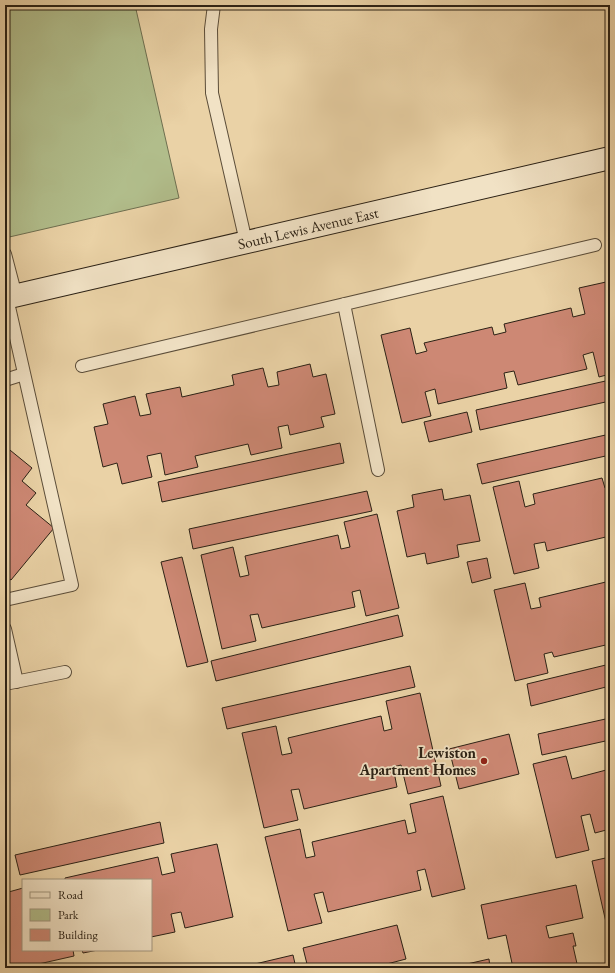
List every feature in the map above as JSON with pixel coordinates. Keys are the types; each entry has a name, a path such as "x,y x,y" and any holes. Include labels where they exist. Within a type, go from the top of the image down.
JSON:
{"main road":[{"name":"South Lewis Avenue East","path":"9,297 610,158"}],"lane":[{"path":"214,5 211,29 212,93 246,242"},
{"path":"82,366 595,245"},
{"path":"5,254 9,297 24,374 72,585 5,600"},
{"path":"344,304 378,470"},
{"path":"5,380 24,374"},
{"path":"5,629 11,683 65,672"}],"green space":[{"path":"5,5 135,5 179,198 5,238"}],"building":[{"path":"606,282 610,301 610,374 599,377 593,352 583,355 587,369 518,385 514,371 504,373 507,388 438,404 435,389 425,392 431,416 402,423 381,335 410,328 416,354 427,351 424,343 492,327 494,335 506,332 504,324 571,308 573,317 585,314 579,288"},
{"path":"310,364 313,377 326,374 335,414 321,417 324,427 290,435 288,425 278,427 282,448 251,455 248,444 195,456 198,467 165,475 161,453 147,456 152,477 122,484 117,463 103,467 94,427 108,424 103,404 135,396 140,416 151,414 146,394 180,387 182,397 234,385 232,375 263,368 268,387 279,385 277,372"},
{"path":"610,380 610,401 480,430 476,410"},
{"path":"467,412 472,432 429,442 424,422"},
{"path":"610,434 610,455 482,484 477,464"},
{"path":"340,443 344,463 162,502 158,482"},
{"path":"5,446 32,468 22,481 36,493 26,505 54,528 11,580 5,576"},
{"path":"602,478 605,488 610,487 610,536 547,551 545,542 534,544 539,568 514,574 493,487 519,481 525,507 535,504 533,494"},
{"path":"442,489 444,500 470,495 480,541 457,545 459,557 427,564 425,553 407,557 397,511 414,507 412,495"},
{"path":"367,491 372,511 193,549 189,529"},
{"path":"377,514 399,608 366,616 360,590 352,592 355,607 262,628 258,614 250,615 256,641 222,649 201,555 233,547 240,577 249,575 245,556 338,535 341,549 350,547 344,522"},
{"path":"182,557 208,662 187,667 161,562"},
{"path":"487,558 491,578 472,583 467,562"},
{"path":"610,581 610,644 554,657 552,652 544,654 548,673 515,681 494,590 525,583 531,609 541,607 539,598"},
{"path":"398,615 403,636 216,681 211,661"},
{"path":"610,664 610,686 531,706 527,684"},
{"path":"410,666 415,687 227,729 222,708"},
{"path":"420,693 441,786 408,794 401,765 393,767 397,787 304,809 299,789 291,790 298,820 264,828 242,733 276,726 282,755 292,753 288,738 381,716 384,731 392,729 386,701"},
{"path":"610,718 610,740 542,755 538,734"},
{"name":"Lewiston Apartment Homes","path":"509,734 519,774 459,789 449,749"},
{"path":"566,756 572,779 610,769 610,829 595,833 590,814 581,816 589,850 556,858 533,764"},
{"path":"443,796 465,889 432,897 425,869 417,871 421,890 328,912 323,892 314,894 322,923 288,931 265,837 300,829 306,858 315,856 312,842 405,820 408,834 416,832 410,804"},
{"path":"160,822 164,843 20,875 15,855"},
{"path":"217,844 233,917 185,928 181,912 171,914 175,932 152,937 152,879 65,879 158,857 162,875 175,872 171,854"},
{"path":"610,857 610,940 592,861"},
{"path":"576,885 583,918 546,926 549,938 573,933 576,946 573,946 578,968 513,968 506,935 488,939 481,905"},
{"path":"22,888 22,951 73,951 74,956 21,968 5,968 5,893"},
{"path":"397,925 406,959 383,965 384,968 308,968 303,948"},
{"path":"82,951 93,951 83,953"},
{"path":"293,955 296,968 238,968"},
{"path":"489,959 490,968 468,968 467,964"}],"place":[{"name":"Lewiston Apartment Homes","path":"484,761"}]}
